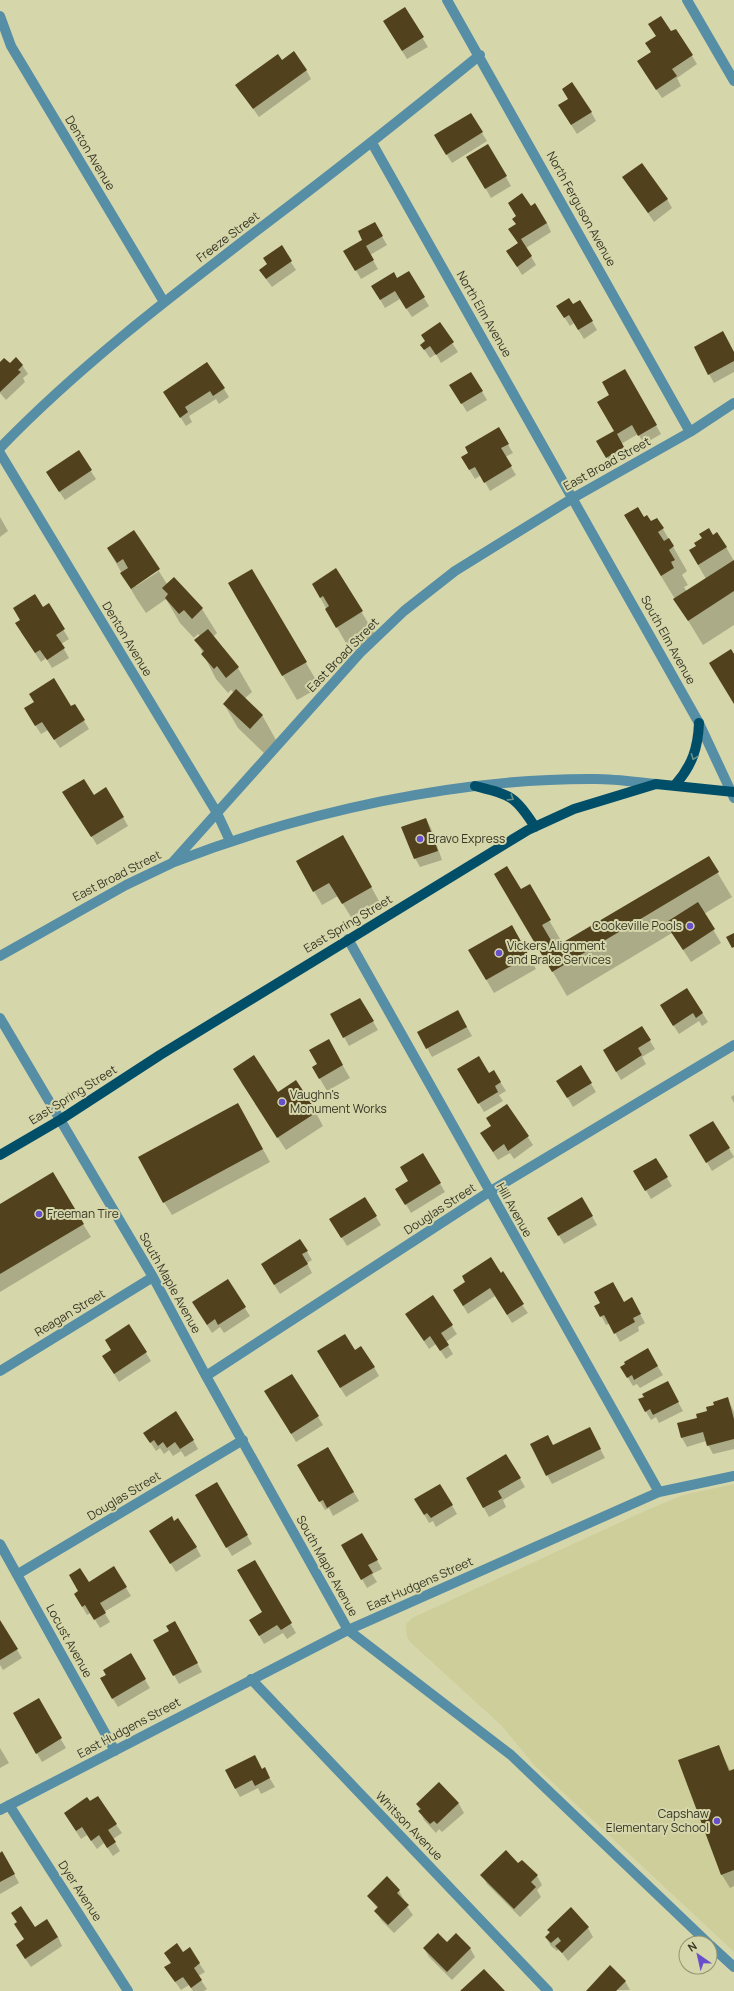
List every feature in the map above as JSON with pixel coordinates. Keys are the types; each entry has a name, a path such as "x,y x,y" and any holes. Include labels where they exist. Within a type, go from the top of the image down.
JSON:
{"main road":[{"path":"675,786 692,762 698,742 700,723"},
{"name":"East Spring Street","path":"0,1155 60,1120 160,1055 348,939 535,827 574,809 656,784 733,794"},
{"path":"475,786 501,793 514,799 535,827"}],"street":[{"name":"North Ferguson Avenue","path":"447,0 480,55 690,432"},
{"path":"687,0 734,81"},
{"name":"Denton Avenue","path":"0,16 11,46 164,302"},
{"name":"Freeze Street","path":"0,448 32,415 164,302 372,143 480,55"},
{"name":"North Elm Avenue","path":"372,143 573,498"},
{"name":"East Broad Street","path":"0,956 126,885 172,863 360,653 404,611 455,571 573,498 690,432 734,403"},
{"name":"Denton Avenue","path":"0,453 216,813 230,841"},
{"name":"South Elm Avenue","path":"573,498 700,723 733,794"},
{"path":"172,863 230,841 353,808 475,786 533,780 597,779 656,784"},
{"name":"Hill Avenue","path":"348,939 659,1492"},
{"name":"South Maple Avenue","path":"0,1018 153,1277 206,1376 348,1630 511,1755 700,1935"},
{"name":"Douglas Street","path":"206,1376 489,1192 734,1045"},
{"name":"Reagan Street","path":"0,1371 153,1277"},
{"name":"Douglas Street","path":"18,1574 242,1440"},
{"name":"East Hudgens Street","path":"0,1810 348,1630 659,1492 734,1476"},
{"name":"Locust Avenue","path":"0,1544 115,1751"},
{"name":"Whitson Avenue","path":"251,1679 548,1991"},
{"name":"Dyer Avenue","path":"10,1805 128,1991"},
{"name":"South Maple Avenue","path":"718,1952 734,1967"}],"shaded area":[{"path":"734,1484 734,1952 718,1937 718,1935 716,1935 534,1765 502,1726 411,1643 407,1637 406,1629 406,1624 412,1618 647,1510 683,1495"}],"building":[{"path":"405,7 424,37 402,51 383,21"},
{"path":"661,16 671,31 676,29 693,55 672,69 677,76 656,90 637,61 651,52 645,43 656,36 648,24"},
{"path":"294,51 307,70 253,109 235,85 278,54 282,60"},
{"path":"572,82 592,112 571,125 558,105 568,99 562,89"},
{"path":"471,113 483,132 446,155 434,135"},
{"path":"488,144 507,176 485,189 466,157"},
{"path":"642,163 668,199 648,213 622,177"},
{"path":"522,193 531,206 535,203 547,223 521,239 532,256 517,267 506,251 518,243 508,229 516,224 512,219 516,216 508,203"},
{"path":"375,222 383,236 366,246 374,260 355,271 343,251 362,240 358,231"},
{"path":"282,245 292,261 266,279 259,270 267,264 263,258"},
{"path":"409,271 425,297 406,309 395,291 380,300 371,286 394,272 397,278"},
{"path":"569,298 573,304 580,300 593,321 578,330 569,315 564,318 556,306"},
{"path":"440,322 454,342 436,355 430,346 424,350 420,345 425,341 421,335"},
{"path":"723,331 734,352 734,361 708,375 694,347"},
{"path":"16,357 23,365 18,370 21,372 0,392 0,362 4,358 10,363"},
{"path":"207,362 225,388 213,396 210,391 185,407 188,412 180,418 163,392"},
{"path":"625,369 657,425 638,436 632,425 617,434 624,447 606,458 596,441 614,431 597,402 609,395 602,382"},
{"path":"471,372 483,391 461,404 449,385"},
{"path":"499,427 509,444 501,448 512,466 484,483 475,467 469,470 461,457 468,453 465,447"},
{"path":"79,450 92,470 59,492 46,472"},
{"path":"638,507 644,517 647,515 651,521 657,518 664,528 658,532 664,541 669,538 674,546 669,550 675,560 671,562 674,568 661,576 624,515"},
{"path":"709,528 713,535 717,532 727,547 698,565 689,550 696,546 694,543 702,538 699,534"},
{"path":"134,530 160,569 131,589 120,573 128,568 123,559 117,563 107,548"},
{"path":"734,560 734,591 688,621 673,599"},
{"path":"336,568 363,611 336,628 325,609 329,606 323,596 320,598 312,584"},
{"path":"252,569 307,662 282,676 228,583"},
{"path":"174,577 203,608 192,619 184,610 179,614 165,598 168,594 162,588"},
{"path":"35,594 43,607 49,603 65,629 56,635 65,648 47,660 40,650 35,653 15,623 20,620 13,608"},
{"path":"208,629 239,667 226,678 217,666 214,669 201,654 204,651 194,640"},
{"path":"731,649 734,654 734,704 709,663"},
{"path":"54,678 71,706 75,704 85,720 54,740 42,722 35,726 24,708 34,702 29,694"},
{"path":"236,689 263,715 250,729 223,704"},
{"path":"84,779 94,795 106,787 124,817 91,837 62,792"},
{"name":"Bravo Express","path":"426,818 438,851 414,859 401,827"},
{"path":"343,835 372,887 342,904 329,883 313,892 296,861"},
{"path":"709,856 719,872 552,972 494,874 507,866 521,889 530,884 551,920 542,925 555,947"},
{"name":"Cookeville Pools","path":"698,902 715,929 683,950 665,923"},
{"name":"Vickers Alignment and Brake Services","path":"512,925 529,956 486,980 468,950"},
{"path":"734,933 734,947 732,948 726,937"},
{"path":"687,988 703,1013 696,1018 693,1013 673,1026 660,1005"},
{"path":"360,998 374,1021 343,1038 330,1014"},
{"path":"458,1010 467,1027 426,1049 417,1032"},
{"path":"642,1026 651,1040 638,1048 642,1055 616,1072 603,1050"},
{"path":"329,1039 343,1065 319,1079 312,1067 317,1064 309,1050"},
{"name":"Vaughn's Monument Works","path":"254,1055 278,1092 296,1080 317,1112 277,1138 233,1069"},
{"path":"479,1056 489,1073 494,1070 501,1082 495,1086 498,1092 478,1104 457,1069"},
{"path":"581,1065 592,1083 567,1098 556,1081"},
{"path":"238,1103 263,1149 163,1203 138,1157"},
{"path":"507,1104 529,1136 508,1151 504,1144 493,1152 480,1133 491,1126 486,1118"},
{"path":"713,1121 730,1148 706,1163 689,1135"},
{"path":"423,1153 441,1183 405,1205 395,1189 408,1181 400,1167"},
{"path":"656,1158 668,1177 645,1191 633,1171"},
{"name":"Freeman Tire","path":"53,1172 84,1224 0,1274 0,1204"},
{"path":"365,1197 377,1216 341,1238 329,1219"},
{"path":"582,1197 593,1216 558,1236 547,1218"},
{"path":"300,1239 308,1251 302,1254 308,1264 274,1285 261,1264"},
{"path":"491,1257 501,1273 503,1271 524,1304 507,1315 490,1288 463,1306 453,1290 465,1282 462,1276"},
{"path":"228,1279 246,1307 218,1325 215,1319 207,1325 192,1302"},
{"path":"613,1282 624,1302 632,1297 641,1314 633,1318 635,1322 614,1334 604,1315 600,1317 594,1306 600,1303 594,1292"},
{"path":"433,1295 453,1325 441,1333 449,1345 440,1351 430,1336 424,1341 405,1314"},
{"path":"129,1324 147,1352 114,1374 102,1356 111,1350 105,1340"},
{"path":"345,1334 355,1350 361,1346 375,1367 340,1388 317,1351"},
{"path":"648,1348 658,1366 634,1380 632,1375 627,1378 620,1367 625,1364 624,1362"},
{"path":"292,1374 319,1416 291,1434 264,1391"},
{"path":"668,1381 679,1402 653,1415 650,1409 645,1412 638,1399 644,1397 642,1394"},
{"path":"728,1397 734,1419 734,1439 707,1446 703,1432 681,1438 677,1423 697,1418 696,1414 707,1411 706,1407 714,1405 713,1402"},
{"path":"176,1411 194,1440 180,1449 175,1442 167,1448 163,1442 158,1446 154,1440 150,1443 143,1433"},
{"path":"590,1427 601,1449 546,1476 530,1444 548,1435 553,1445"},
{"path":"328,1447 354,1492 327,1508 323,1500 319,1502 297,1465"},
{"path":"506,1454 521,1478 498,1491 502,1498 483,1508 466,1478"},
{"path":"217,1482 248,1535 226,1548 195,1495"},
{"path":"440,1484 453,1505 431,1518 427,1513 424,1515 414,1499"},
{"path":"172,1516 174,1521 178,1518 197,1547 170,1564 149,1531"},
{"path":"362,1533 378,1560 368,1565 373,1573 361,1580 341,1545"},
{"path":"255,1560 292,1623 281,1630 277,1625 259,1636 249,1620 262,1612 237,1570"},
{"path":"114,1566 127,1587 100,1603 106,1613 94,1620 85,1605 82,1607 74,1594 78,1591 69,1575 80,1568 89,1582"},
{"path":"0,1620 18,1649 0,1660"},
{"path":"175,1621 198,1663 173,1676 153,1640 169,1631 166,1626"},
{"path":"131,1653 146,1679 112,1699 100,1678 106,1675 103,1670"},
{"path":"39,1698 62,1738 36,1754 13,1713"},
{"name":"Capshaw Elementary School","path":"719,1745 729,1771 734,1769 734,1870 721,1875 678,1760"},
{"path":"255,1755 262,1769 265,1767 270,1778 255,1786 252,1780 235,1789 225,1770"},
{"path":"439,1782 459,1803 437,1824 434,1821 430,1824 418,1811 421,1809 416,1804"},
{"path":"98,1796 117,1824 108,1830 116,1842 107,1848 99,1835 91,1841 82,1827 76,1831 64,1813 87,1797 90,1801"},
{"path":"506,1850 518,1863 522,1860 538,1875 531,1882 536,1887 514,1909 480,1875"},
{"path":"2,1851 15,1874 0,1882 0,1853"},
{"path":"387,1876 400,1890 397,1893 409,1905 388,1925 374,1911 378,1907 367,1896"},
{"path":"21,1906 35,1927 47,1919 58,1937 25,1959 16,1945 24,1939 14,1924 17,1922 11,1913"},
{"path":"571,1907 589,1927 562,1953 555,1946 561,1941 558,1937 551,1943 545,1937 550,1932 547,1930"},
{"path":"438,1933 447,1942 456,1933 471,1948 447,1972 423,1948"},
{"path":"177,1943 183,1952 190,1947 200,1963 194,1968 202,1980 191,1988 183,1977 175,1982 164,1967 171,1963 164,1953"},
{"path":"610,1965 626,1981 616,1991 586,1991"},
{"path":"484,1969 505,1991 460,1991"}],"place":[{"name":"Bravo Express","path":"420,839"},
{"name":"Cookeville Pools","path":"690,926"},
{"name":"Vickers Alignment and Brake Services","path":"499,953"},
{"name":"Vaughn's Monument Works","path":"282,1102"},
{"name":"Freeman Tire","path":"39,1214"},
{"name":"Capshaw Elementary School","path":"717,1821"}]}
